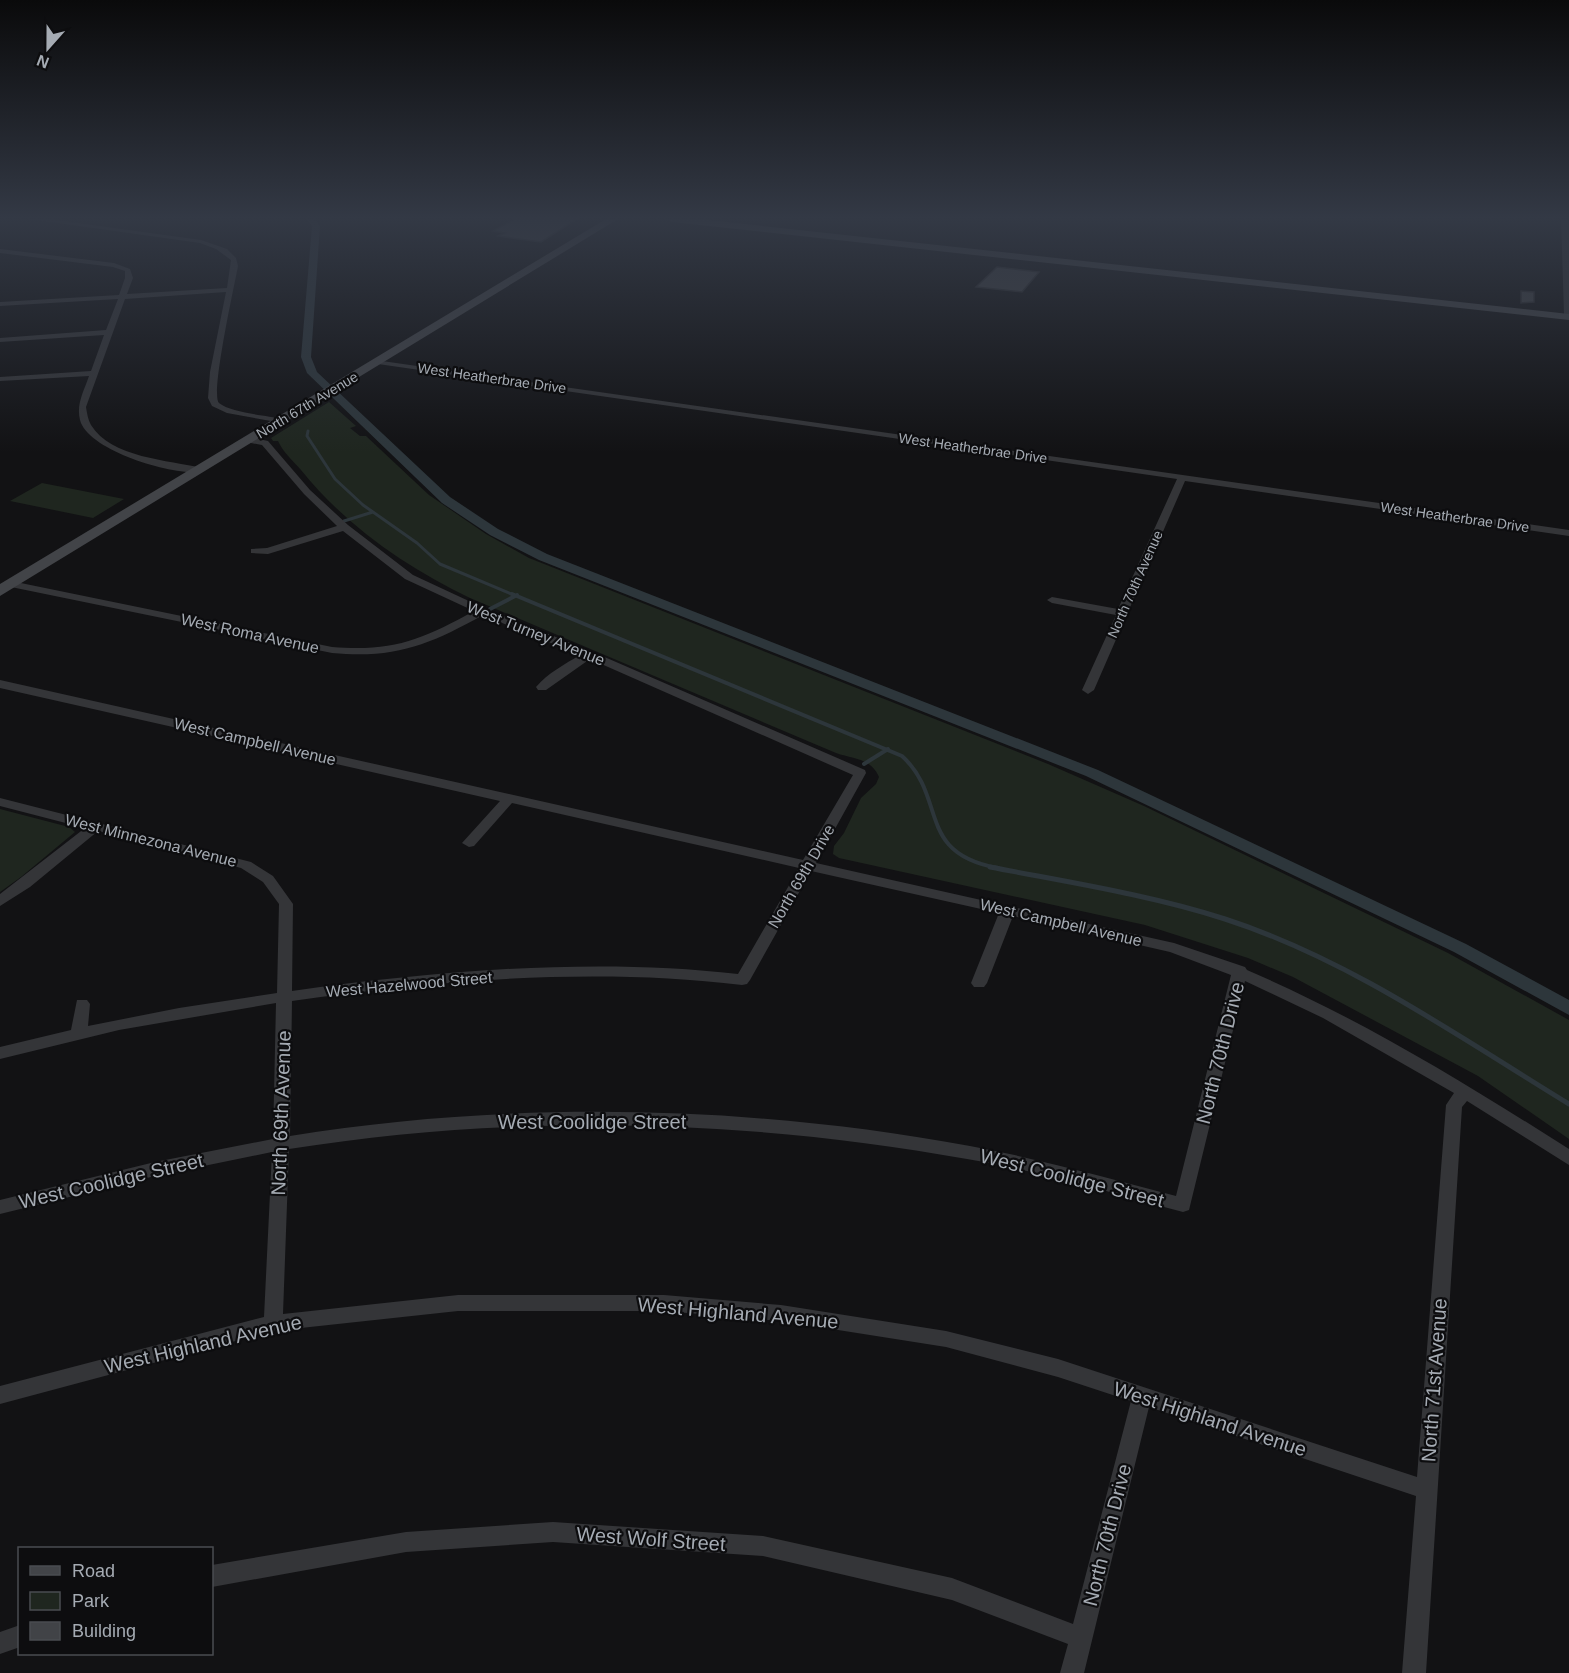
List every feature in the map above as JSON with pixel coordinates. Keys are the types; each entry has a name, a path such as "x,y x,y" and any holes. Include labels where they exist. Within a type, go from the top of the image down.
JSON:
{"main road":[{"name":"North 67th Avenue","path":"6,587 485,297"},
{"path":"1394,297 1569,316"}],"street":[{"path":"0,304 121,297"},
{"path":"122,297 93,373 82,415 83,423 99,441 142,459 199,470"},
{"path":"230,297 214,372 212,398 215,404 230,411 279,421"},
{"path":"1569,297 1569,316"},
{"path":"0,340 109,332"},
{"name":"West Heatherbrae Drive","path":"378,362 1569,533"},
{"path":"0,379 93,373"},
{"name":"West Turney Avenue","path":"249,440 265,443 307,492 344,527 409,577 482,611 589,654 860,773"},
{"name":"North 70th Avenue","path":"1088,690 1182,478"},
{"path":"255,551 268,551 344,527"},
{"name":"West Roma Avenue","path":"6,587 332,650 362,653 393,650 419,644 482,611"},
{"path":"1052,600 1121,613"},
{"path":"542,687 589,654"},
{"name":"West Campbell Avenue","path":"0,684 1142,940 1240,971 1299,999 1466,1091 1569,1158"},
{"name":"North 69th Drive","path":"742,980 860,773"},
{"path":"470,843 510,798"},
{"name":"West Minnezona Avenue","path":"0,802 246,865 268,879 286,904"},
{"path":"2,899 96,826"},
{"name":"North 69th Avenue","path":"273,1323 281,1144 286,904"},
{"path":"979,983 1008,910"},
{"name":"North 70th Drive","path":"1183,1205 1240,971"},
{"name":"West Hazelwood Street","path":"0,1053 78,1033 285,995 390,983 601,972 710,975 742,980"},
{"path":"78,1033 82,1004"},
{"name":"North 71st Avenue","path":"1414,1673 1454,1105 1466,1091"},
{"name":"West Coolidge Street","path":"0,1207 138,1172 281,1144 401,1129 484,1122 608,1118 715,1122 836,1134 966,1152 1066,1173 1183,1205"},
{"name":"West Highland Avenue","path":"0,1395 273,1323 458,1303 664,1303 781,1313 946,1339 1058,1368 1426,1490"},
{"name":"North 70th Drive","path":"1072,1673 1142,1397"},
{"name":"West Wolf Street","path":"213,1576 406,1542 553,1532 763,1546 952,1589 1081,1638"},
{"path":"0,1643 18,1637"}],"green space":[{"path":"329,402 356,426 350,428 360,436 366,436 429,495 486,534 529,558 1048,764 1144,806 1448,953 1569,1020 1569,1139 1478,1076 1293,977 1248,958 1145,925 839,858 833,854 834,846 844,833 861,798 876,784 879,777 871,766 470,598 400,559 337,509 288,456 278,441 273,441 271,438"},
{"path":"42,483 124,499 93,518 10,501"},
{"path":"0,809 69,827 75,832 0,892"}],"building":[{"path":"1521,297 1534,297 1534,302 1521,303"}],"waterway":[{"path":"311,297 306,357 312,373 446,500 494,532 543,557 1092,773 1460,948 1569,1008"},
{"path":"308,431 307,436 335,479 373,512"},
{"path":"344,521 373,512"},
{"path":"373,512 417,543 440,564 515,596"},
{"path":"512,594 516,596"},
{"path":"490,609 515,596"},
{"path":"516,596 887,750"},
{"path":"864,764 887,750"},
{"path":"887,750 902,756 916,772 943,837 954,850 972,861 998,868"},
{"path":"990,867 1197,910 1271,936 1316,955 1402,1001 1569,1104"}]}
